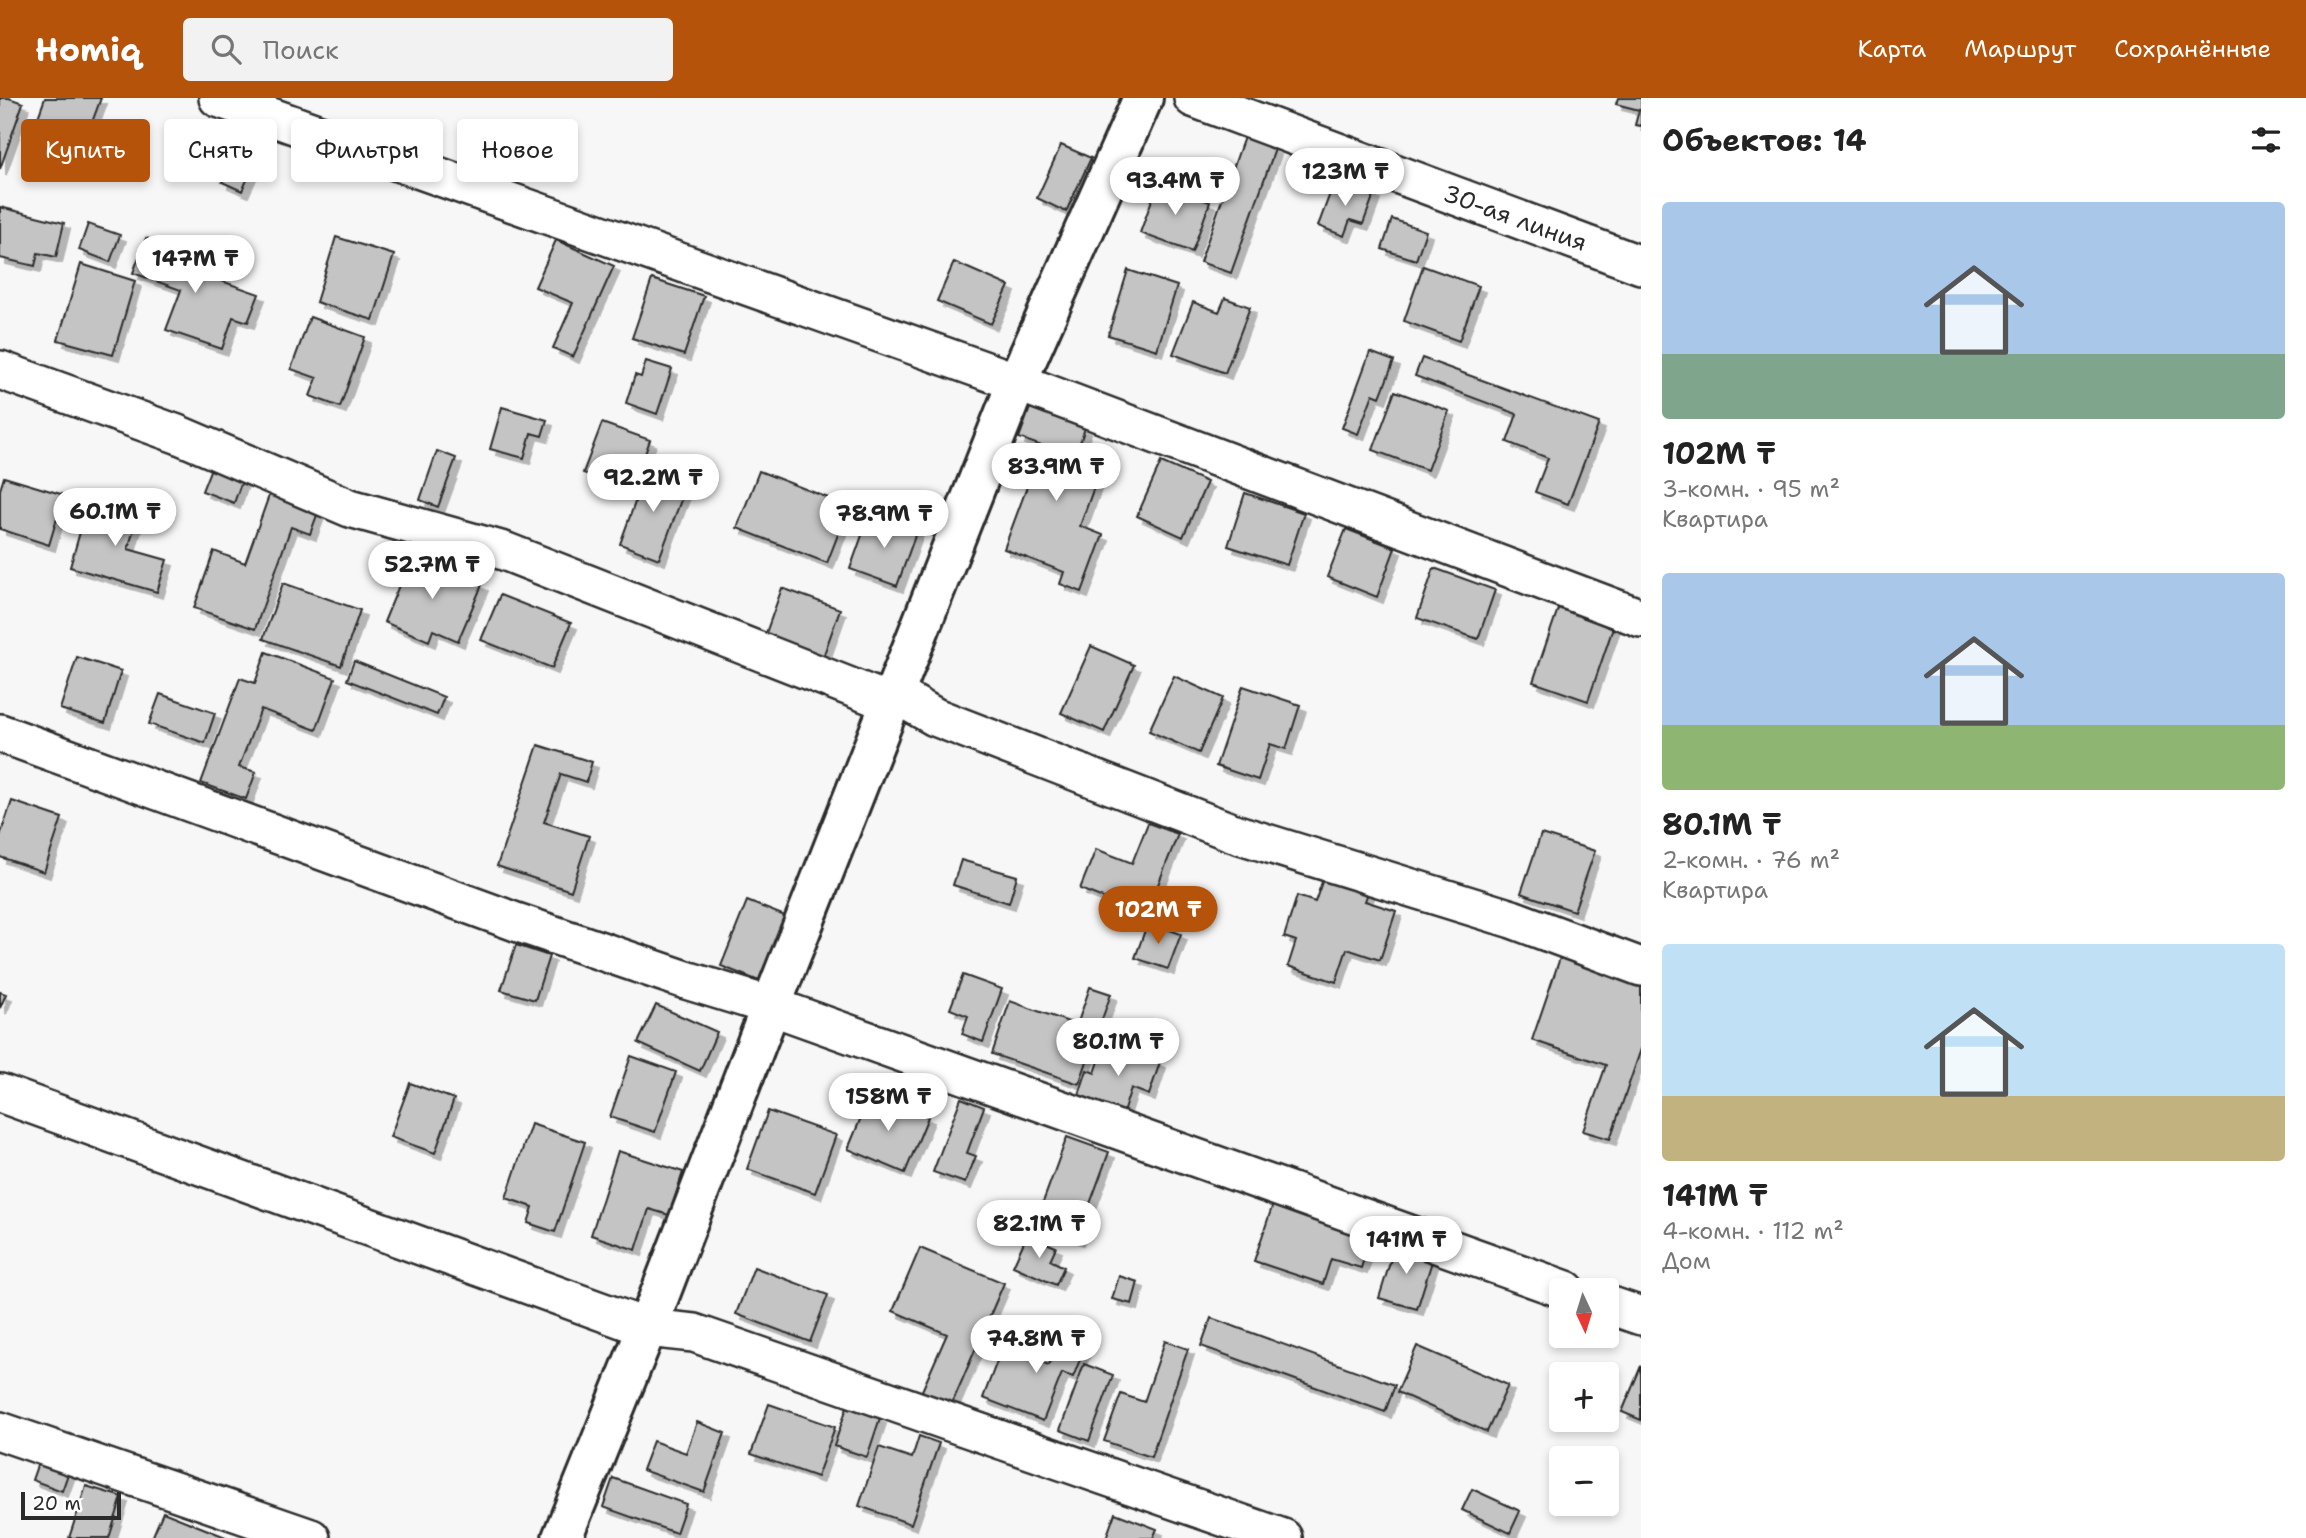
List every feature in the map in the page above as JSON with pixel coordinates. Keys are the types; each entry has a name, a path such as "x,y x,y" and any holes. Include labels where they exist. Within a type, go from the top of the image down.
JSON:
{"street":[{"path":"218,98 1017,382 1641,618"},
{"path":"562,1538 647,1328 1017,382 1143,98"},
{"name":"30-ая линия","path":"1193,98 1641,265"},
{"path":"0,370 177,434 351,508 503,551 893,698 935,717 1234,833 1512,919 1641,967"},
{"path":"0,733 516,922 771,1006 1549,1284"},
{"path":"0,1093 647,1328 694,1333 1283,1538"},
{"path":"1619,1308 1641,1316"},
{"path":"0,1431 311,1538"}],"building":[{"path":"0,98 23,103 0,169"},
{"path":"45,98 101,98 93,119 38,119"},
{"path":"1618,98 1641,98 1641,126 1635,125 1639,110 1616,104"},
{"path":"1244,137 1275,149 1231,273 1200,262"},
{"path":"1061,145 1091,158 1066,212 1037,198"},
{"path":"1335,180 1374,194 1363,224 1350,220 1344,236 1318,226"},
{"path":"222,182 246,182 242,191"},
{"path":"1158,183 1210,202 1192,252 1140,233"},
{"path":"0,207 64,223 56,257 38,253 35,266 0,258"},
{"path":"1392,219 1426,231 1416,260 1382,249"},
{"path":"88,224 120,235 110,262 79,250"},
{"path":"336,237 394,255 373,320 316,302"},
{"path":"146,238 192,255 187,269 259,294 248,322 233,317 222,349 166,330 181,290 133,273"},
{"path":"556,240 614,266 573,357 553,348 573,303 535,287"},
{"path":"954,262 1009,286 991,324 937,301"},
{"path":"81,264 135,281 113,355 58,340"},
{"path":"1423,266 1479,286 1459,341 1404,321"},
{"path":"1128,270 1177,286 1157,350 1108,335"},
{"path":"652,279 704,296 684,355 632,338"},
{"path":"1225,298 1250,307 1225,373 1173,354 1193,302 1219,312"},
{"path":"310,317 365,337 340,407 310,396 317,378 291,369"},
{"path":"1370,352 1394,361 1380,397 1373,394 1358,434 1342,428"},
{"path":"1422,358 1599,423 1568,504 1535,492 1548,458 1507,442 1517,414 1415,376"},
{"path":"646,361 672,369 657,414 626,403 635,375 641,377"},
{"path":"1395,391 1449,411 1427,470 1373,450"},
{"path":"502,407 547,420 542,436 531,433 524,458 490,449"},
{"path":"1030,408 1085,428 1073,463 1099,473 1080,526 1103,535 1082,592 1060,584 1064,572 1004,549 1042,446 1019,438"},
{"path":"602,423 650,440 632,490 583,473"},
{"path":"437,451 456,458 438,507 420,500"},
{"path":"1161,462 1207,482 1183,537 1137,516"},
{"path":"213,463 244,475 234,503 202,491"},
{"path":"647,469 687,484 659,559 620,544"},
{"path":"759,471 849,506 827,563 737,528"},
{"path":"4,477 64,495 49,545 0,529 0,490"},
{"path":"271,490 320,507 310,534 291,527 255,629 194,608 214,551 245,563"},
{"path":"1245,493 1304,513 1287,565 1228,546"},
{"path":"90,497 139,512 128,549 167,560 157,592 70,567"},
{"path":"870,513 917,530 897,586 850,569"},
{"path":"1346,529 1395,548 1377,597 1327,577"},
{"path":"411,556 482,585 458,641 433,630 429,641 384,622"},
{"path":"1434,568 1495,590 1478,639 1417,618"},
{"path":"283,583 360,610 341,666 263,639"},
{"path":"782,588 840,609 823,657 765,636"},
{"path":"500,595 571,623 552,668 481,640"},
{"path":"1561,600 1616,619 1588,701 1533,682"},
{"path":"1091,646 1134,665 1104,732 1061,713"},
{"path":"266,652 335,678 316,730 261,709 239,767 256,772 246,799 201,783 240,678 255,683"},
{"path":"77,657 121,671 105,723 60,709"},
{"path":"354,661 444,697 437,715 347,680"},
{"path":"1174,676 1223,698 1199,753 1149,731"},
{"path":"1243,686 1300,705 1286,749 1270,744 1258,780 1216,766"},
{"path":"160,694 215,713 205,743 149,724"},
{"path":"538,745 592,762 586,782 561,774 544,822 589,836 571,891 497,866"},
{"path":"12,801 62,818 44,872 0,857 0,836"},
{"path":"1148,823 1178,834 1146,915 1080,889 1096,849 1132,863"},
{"path":"1541,834 1595,851 1574,911 1521,893"},
{"path":"961,860 1017,876 1009,903 953,885"},
{"path":"1323,879 1368,893 1365,901 1396,911 1380,960 1347,949 1336,982 1288,966 1296,941 1284,937 1297,896 1315,902"},
{"path":"747,901 785,916 759,981 721,966"},
{"path":"1148,922 1181,934 1168,969 1135,958"},
{"path":"516,945 549,956 535,1000 501,990"},
{"path":"1560,958 1641,985 1641,1049 1610,1139 1583,1131 1606,1065 1532,1040"},
{"path":"963,975 1002,989 983,1042 962,1034 968,1016 950,1009"},
{"path":"1090,987 1111,994 1079,1084 992,1054 1010,1001 1077,1025"},
{"path":"0,992 6,994 0,1008"},
{"path":"656,1005 717,1032 700,1071 638,1043"},
{"path":"1105,1043 1160,1062 1149,1095 1131,1088 1123,1113 1078,1098 1087,1070 1095,1073"},
{"path":"631,1056 676,1072 655,1132 610,1117"},
{"path":"410,1083 454,1099 435,1153 390,1137"},
{"path":"871,1093 928,1117 905,1173 848,1149"},
{"path":"961,1098 984,1107 967,1153 976,1156 965,1183 933,1172"},
{"path":"768,1111 836,1135 815,1193 747,1169"},
{"path":"531,1124 585,1142 555,1232 528,1223 533,1207 506,1198"},
{"path":"1067,1137 1109,1152 1077,1239 1035,1224"},
{"path":"618,1151 683,1172 669,1215 649,1209 636,1250 591,1235"},
{"path":"1275,1198 1373,1231 1361,1268 1331,1259 1323,1284 1254,1261"},
{"path":"1027,1235 1056,1247 1050,1260 1064,1267 1056,1285 1013,1266"},
{"path":"1396,1243 1434,1255 1417,1309 1379,1298"},
{"path":"920,1248 1004,1283 951,1406 921,1393 947,1334 893,1311"},
{"path":"754,1267 828,1295 810,1342 736,1314"},
{"path":"1119,1276 1138,1282 1132,1304 1112,1299"},
{"path":"1211,1318 1395,1385 1385,1412 1201,1346"},
{"path":"1066,1321 1091,1332 1073,1377 1062,1373 1043,1421 983,1398 1002,1348 1049,1365"},
{"path":"1165,1341 1188,1349 1151,1457 1104,1441 1121,1394 1144,1402"},
{"path":"1417,1346 1508,1385 1487,1432 1397,1392"},
{"path":"1084,1364 1113,1375 1089,1441 1060,1430"},
{"path":"1641,1366 1641,1420 1622,1412"},
{"path":"769,1404 835,1427 817,1477 751,1454"},
{"path":"847,1407 880,1418 867,1457 834,1446"},
{"path":"697,1422 725,1433 704,1492 642,1470 653,1441 686,1453"},
{"path":"919,1436 939,1443 911,1524 859,1506 879,1447 912,1458"},
{"path":"39,1460 69,1471 62,1491 32,1480"},
{"path":"613,1478 686,1504 676,1533 603,1507"},
{"path":"86,1486 122,1497 109,1538 69,1538"},
{"path":"1472,1489 1520,1511 1510,1533 1462,1510"},
{"path":"163,1512 228,1538 152,1538"},
{"path":"1115,1513 1157,1529 1153,1538 1106,1538"}]}
